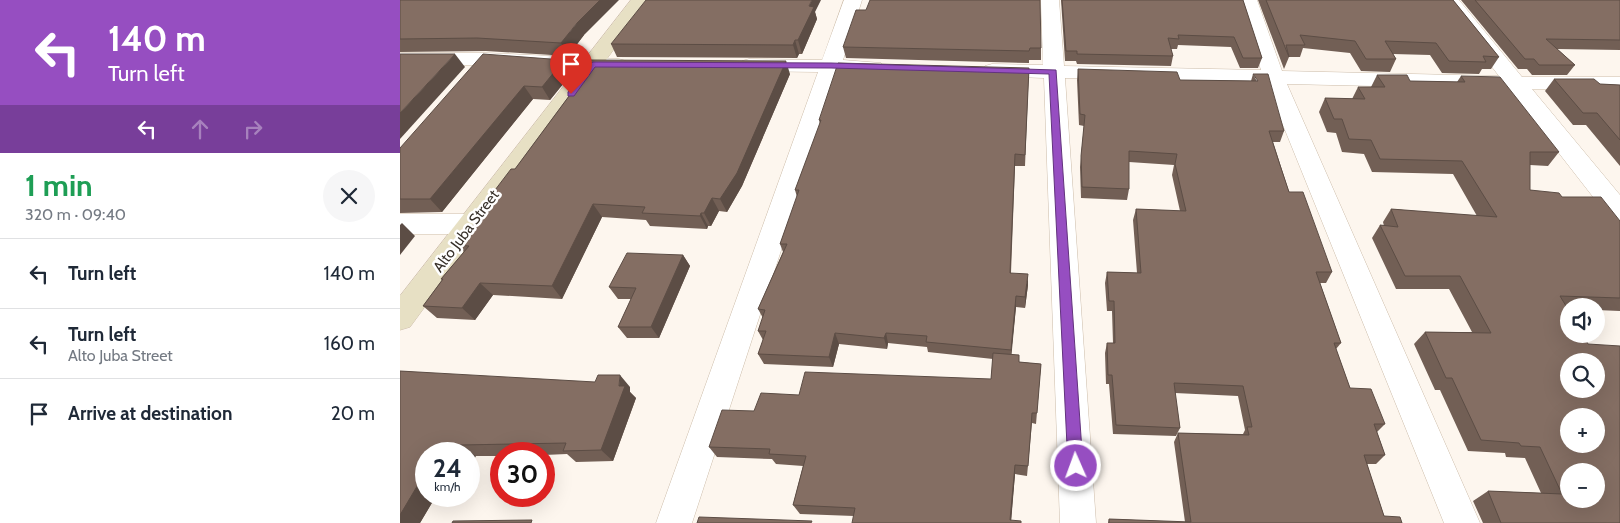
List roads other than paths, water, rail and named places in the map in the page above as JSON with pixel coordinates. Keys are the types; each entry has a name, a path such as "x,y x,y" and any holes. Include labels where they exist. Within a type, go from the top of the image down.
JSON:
{"street":[{"name":"Alto Juba Street","path":"400,318 640,0"},
{"path":"674,523 853,0"},
{"path":"1050,0 1078,523"},
{"path":"1248,0 1274,76 1462,523"},
{"path":"1449,0 1620,213"},
{"path":"400,59 486,59 643,65"},
{"path":"468,80 486,59"},
{"path":"732,65 889,67"},
{"path":"976,70 1517,83 1620,83"},
{"path":"400,224 470,224"}]}
